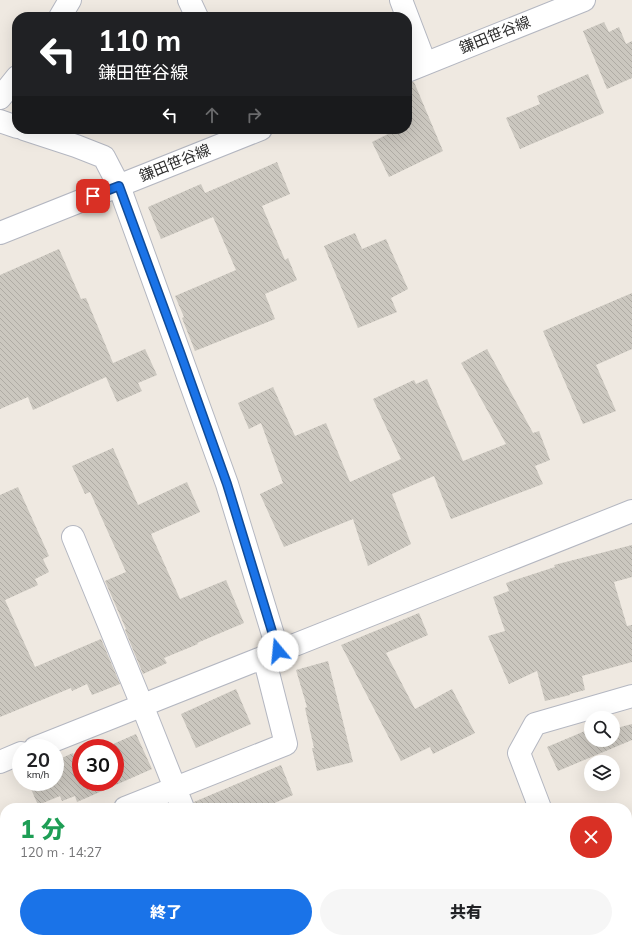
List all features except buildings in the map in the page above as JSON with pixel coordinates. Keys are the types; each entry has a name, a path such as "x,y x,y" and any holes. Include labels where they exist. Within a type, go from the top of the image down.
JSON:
{"street":[{"path":"63,12 70,0"},
{"path":"189,0 195,12"},
{"path":"401,0 404,12"},
{"name":"鎌田笹谷線","path":"416,67 584,0"},
{"path":"412,49 416,67"},
{"path":"0,98 12,83"},
{"path":"0,121 12,125"},
{"path":"39,134 104,157 119,186 227,484 271,654 286,744 138,803"},
{"name":"鎌田笹谷線","path":"0,233 244,134"},
{"path":"57,739 632,511"},
{"path":"73,537 181,803"},
{"path":"538,803 519,753 535,724 632,696"},
{"path":"0,762 12,757"}],"route":[{"path":"93,196 119,186 227,484 278,651"}]}
